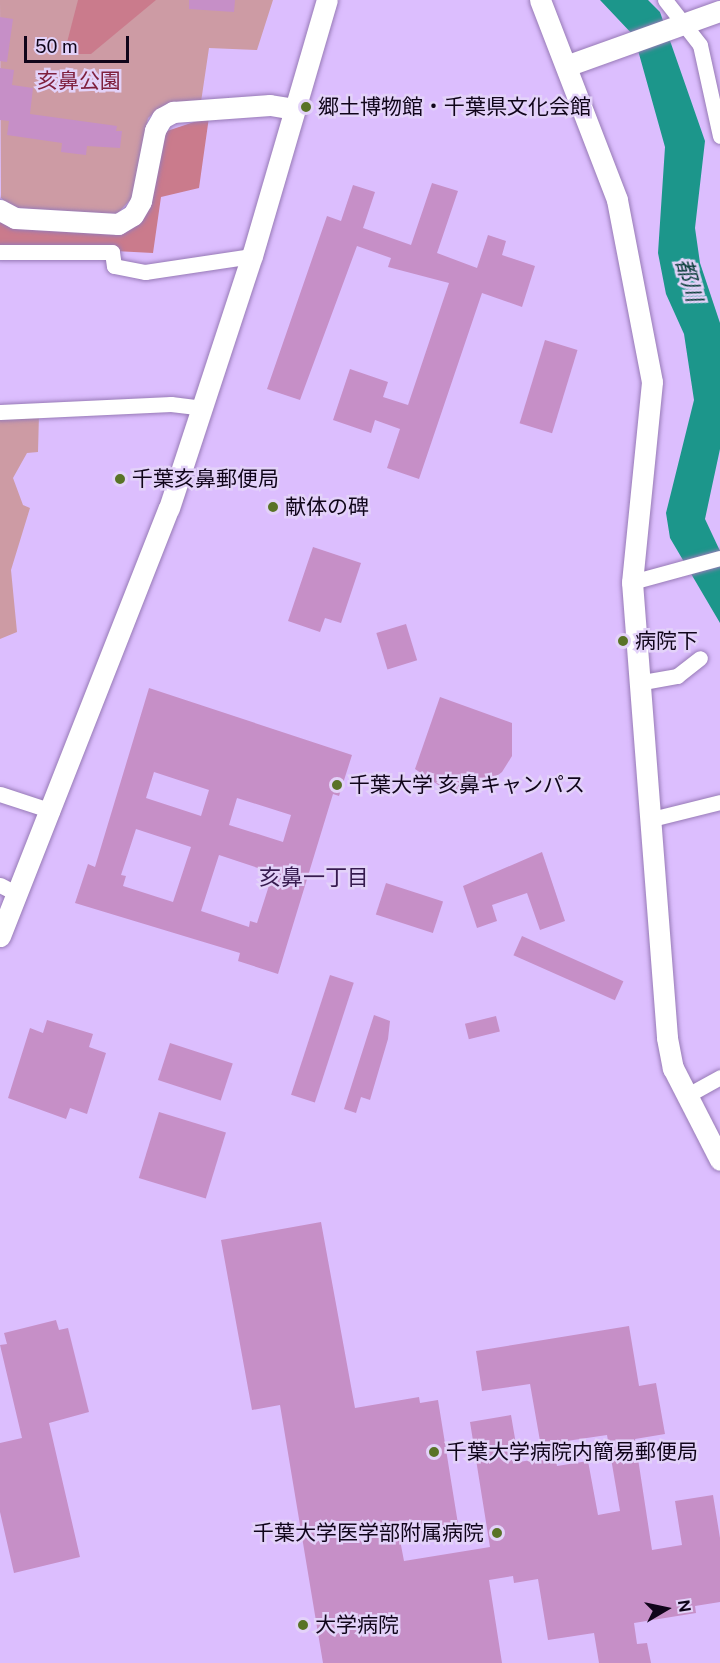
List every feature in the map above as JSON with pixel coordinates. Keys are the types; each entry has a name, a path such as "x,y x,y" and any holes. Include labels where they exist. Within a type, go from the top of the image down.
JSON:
{"street":[{"path":"0,936 9,889 52,811 203,408 252,256 327,0"},
{"path":"540,0 617,200 652,382 632,582 643,682 667,1038 673,1068 720,1160"},
{"path":"665,0 686,22 700,45 720,136"},
{"path":"566,66 720,11"},
{"path":"0,210 15,218 118,224 133,215 141,201 155,130 162,118 173,112 270,105 294,109"},
{"path":"0,252 112,252 114,266 145,272 252,256"},
{"path":"0,412 171,404 203,408"},
{"path":"632,582 720,558"},
{"path":"643,682 677,676 700,658"},
{"path":"0,795 52,811"},
{"path":"652,819 720,802"},
{"path":"686,1096 720,1077"}],"green space":[{"name":"亥鼻公園","path":"0,0 273,0 257,50 209,48 201,102 158,109 148,118 132,198 114,217 11,207 1,198"},
{"path":"39,414 38,452 27,453 13,478 23,505 30,508 11,570 17,632 0,639 0,416"}],"shaded area":[{"path":"78,0 156,0 91,54 64,54"},
{"path":"209,117 199,188 161,197 153,253 0,245 0,221 110,232 153,192 164,132"}],"water":[{"name":"都川","path":"600,0 648,0 660,12 705,141 695,228 700,263 720,323 720,449 705,519 720,551 720,623 670,538 666,513 694,400 684,334 666,294 658,253 665,147 634,36"}],"building":[{"path":"189,0 235,0 234,12 189,9"},
{"path":"0,17 13,19 7,62 0,61"},
{"path":"0,68 14,70 12,85 33,88 30,114 117,126 116,131 122,131 120,148 87,146 86,155 61,152 62,143 7,135 9,121 0,120"},
{"path":"432,183 458,191 437,253 477,268 488,235 506,241 502,255 535,266 522,307 482,293 419,479 387,468 400,429 375,420 371,433 333,420 350,369 388,382 383,397 408,405 449,283 388,267 391,258 357,246 300,400 267,389 327,216 341,221 353,185 375,192 363,228 411,245"},
{"path":"545,340 578,350 552,433 520,423"},
{"path":"313,547 361,563 341,623 325,618 320,632 288,621"},
{"path":"406,624 417,660 387,669 376,633"},
{"path":"149,688 352,755 339,796 333,794 278,974 238,961 240,953 75,903 88,864 95,867","holes":["154,772 209,790 201,816 146,798","237,798 291,815 283,842 229,825","136,829 191,847 173,902 123,886 126,876 121,875","219,855 273,873 257,923 250,921 249,927 201,911"]},
{"path":"440,697 512,723 512,756 502,772 483,787 450,793 415,769"},
{"path":"542,852 565,921 540,930 527,893 492,905 497,921 477,928 463,886"},
{"path":"386,883 443,902 433,933 376,914"},
{"path":"522,936 623,981 615,1000 513,955"},
{"path":"330,975 354,983 315,1103 291,1095"},
{"path":"374,1015 390,1021 388,1039 370,1100 361,1097 356,1113 344,1109"},
{"path":"496,1016 500,1032 469,1039 465,1024"},
{"path":"47,1020 93,1034 89,1047 106,1053 87,1114 70,1108 66,1119 8,1098 30,1028 43,1033"},
{"path":"170,1043 233,1063 221,1100 158,1080"},
{"path":"159,1112 226,1132 206,1198 139,1178"},
{"path":"321,1222 355,1408 419,1397 420,1403 438,1400 459,1530 400,1540 404,1561 490,1547 470,1422 511,1415 519,1462 543,1458 530,1384 482,1391 476,1351 629,1326 639,1386 656,1383 665,1434 635,1439 652,1550 682,1545 675,1501 713,1495 720,1538 720,1602 695,1606 696,1613 634,1623 637,1644 647,1643 651,1663 599,1663 594,1633 548,1640 538,1579 514,1583 513,1576 489,1580 502,1663 323,1663 280,1405 252,1410 221,1240","holes":["607,1435 620,1511 598,1515 588,1461 557,1466 553,1443"]},
{"path":"56,1320 59,1330 68,1328 89,1412 49,1423 80,1557 14,1573 0,1512 0,1443 22,1438 0,1345 7,1344 4,1333"}],"place":[{"name":"郷土博物館・千葉県文化会館","path":"306,107"},
{"name":"千葉亥鼻郵便局","path":"120,479"},
{"name":"献体の碑","path":"273,507"},
{"name":"病院下","path":"623,641"},
{"name":"千葉大学 亥鼻キャンパス","path":"337,785"},
{"name":"千葉大学病院内簡易郵便局","path":"434,1452"},
{"name":"千葉大学医学部附属病院","path":"497,1533"},
{"name":"大学病院","path":"303,1625"}],"district":[{"name":"亥鼻一丁目","path":"314,878"}]}
